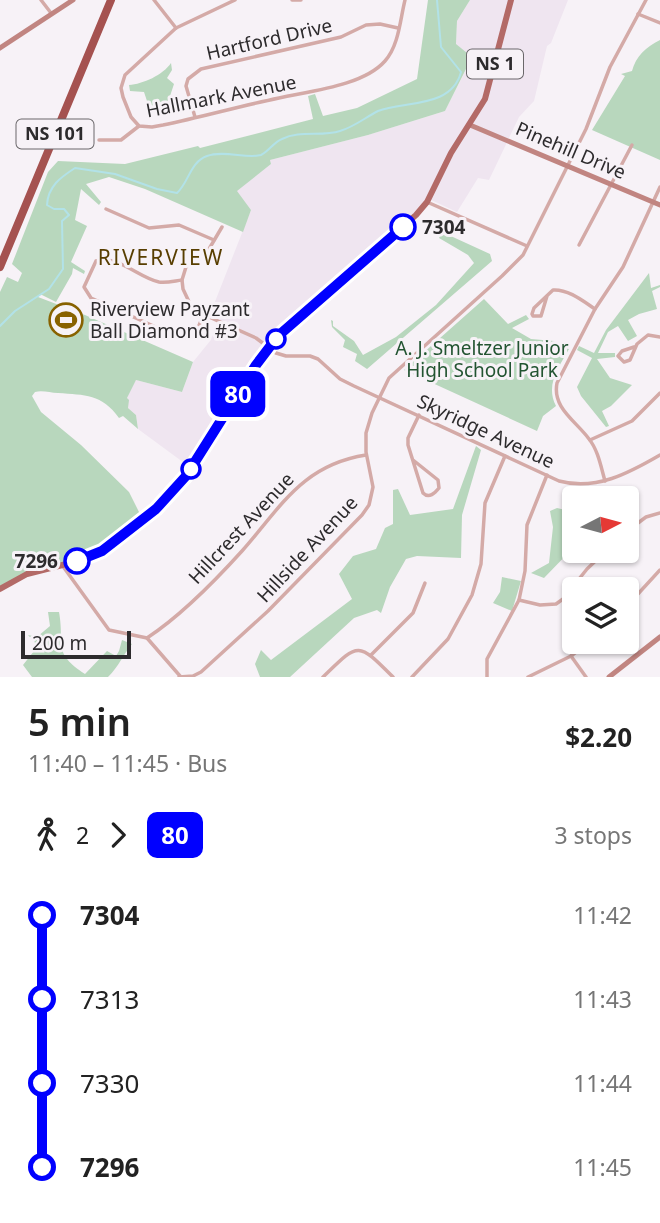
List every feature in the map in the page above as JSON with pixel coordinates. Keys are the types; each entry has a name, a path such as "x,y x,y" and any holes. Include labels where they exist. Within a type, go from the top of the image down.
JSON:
{"highway":[{"name":"NS 101","path":"0,255 105,0"},
{"name":"NS 101","path":"0,267 111,0"}],"main road":[{"name":"NS 1","path":"0,589 27,574 90,558 137,525 171,493 199,457 268,348 286,327 404,227 427,202 451,153 485,99 511,0"}],"street":[{"path":"41,0 52,15"},
{"path":"0,48 73,0"},
{"path":"154,0 176,28"},
{"name":"Hallmark Avenue","path":"235,0 176,28 132,68 123,81 123,97 138,126 152,127 195,118 354,80 383,64 394,48 405,0"},
{"path":"292,0 301,0"},
{"name":"Hillside Avenue","path":"179,676 193,676 201,672 268,611 362,516 373,492 366,454 368,424 392,375 514,265 527,246 586,129 610,67 646,0"},
{"path":"638,14 660,23"},
{"name":"Hartford Drive","path":"195,118 186,86 188,79 201,69 341,37 366,25 380,24 398,28"},
{"name":"Pinehill Drive","path":"470,125 660,205"},
{"path":"99,140 121,140 138,126"},
{"path":"579,245 632,145"},
{"path":"605,481 590,440 554,394 556,383 595,309 623,267 660,187"},
{"path":"427,202 527,246"},
{"path":"106,209 149,228 179,225 214,240"},
{"path":"182,280 160,282 104,259 96,261 85,279 84,287 90,298 178,337 190,338 204,314 191,306 186,298 182,280 186,267 209,249 222,227"},
{"path":"547,296 541,316 533,316 534,308 553,290 560,290 595,309"},
{"name":"Skyridge Avenue","path":"204,314 253,336 280,355 314,357 340,379 574,485 605,481 660,455"},
{"path":"634,347 629,360 620,360 618,356 622,351 634,347 650,335 660,337"},
{"path":"590,440 632,421 660,393"},
{"path":"413,460 438,481 439,488 435,494 423,493 413,460 408,438 419,415"},
{"name":"Hillcrest Avenue","path":"147,638 197,596 241,552 301,483 328,466 366,454"},
{"path":"412,677 448,639 472,595 481,564 485,503 505,456"},
{"path":"487,677 487,659 519,600 525,570 527,525 547,475"},
{"path":"639,522 660,513"},
{"path":"519,600 549,606 556,604 564,599 592,564"},
{"path":"62,565 109,630 147,638 179,676"},
{"path":"639,593 660,570"},
{"path":"371,655 413,613 425,583"},
{"path":"610,677 660,637"},
{"path":"323,677 349,651 359,649 371,655 393,677"},
{"path":"528,677 574,654"},
{"path":"571,656 586,677"}],"shaded area":[{"path":"470,0 568,0 551,43 547,46 534,101 519,117 489,180 478,178 457,212 429,199 411,224 313,311 287,325 265,352 191,468 138,429 136,415 128,408 127,393 136,380 182,392 193,362 210,341 218,321 209,317 251,210 236,191 271,164 270,160 368,135 445,111 472,58 456,45 457,21"}],"green space":[{"path":"428,0 470,0 457,21 456,44 472,57 445,111 368,135 270,160 271,164 237,191 251,210 243,232 145,189 109,177 86,184 101,202 99,205 81,189 75,220 87,226 71,262 85,271 84,274 73,268 56,302 40,294 38,297 193,362 182,392 136,380 127,398 128,408 136,415 138,429 123,416 119,418 106,404 92,397 35,392 32,396 41,412 81,445 129,492 143,520 102,551 42,570 0,589 0,292 7,277 18,282 22,273 12,264 48,172 58,161 125,164 313,119 308,96 315,94 323,116 357,108 417,79"},
{"path":"660,40 660,160 592,130 625,76 621,74 632,71 642,52"},
{"path":"171,63 172,70 167,78 174,84 168,102 154,107 147,101 144,92 130,91 129,85 152,78"},
{"path":"442,232 490,254 492,261 367,369 355,361 357,354 343,347 345,340 332,327 331,320 333,326 354,341 363,355 396,337 436,305 474,263 468,255 439,238"},
{"path":"649,273 651,288 660,285 652,291 657,309 628,320 637,336 628,341 618,326 608,332 598,353 615,353 615,357 597,359 610,378 632,385 611,406 602,411 609,426 606,427 577,387 592,358 577,350 579,346 594,353 606,330"},
{"name":"A. J. Smeltzer Junior High School Park","path":"484,299 508,324 526,315 529,319 512,328 531,339 554,341 569,349 553,383 556,406 543,416 537,431 404,370"},
{"path":"476,446 481,450 462,515 461,558 417,556 406,559 390,587 381,613 377,610 354,618 290,677 260,677 255,664 261,650 271,660 352,599 339,574 353,556 376,549 385,528 393,524 393,490 398,489 410,515 453,509"},
{"path":"562,509 562,559 544,578 531,573 549,563 553,527 550,511"},
{"path":"502,577 521,581 512,611 493,603 500,592"},
{"path":"48,612 59,612 64,654 85,674 107,651 116,656 122,640 132,644 108,677 32,677 23,665 38,646 28,635 37,637 50,626"}],"waterway":[{"path":"0,326 15,311 49,289 63,269 62,221 69,215 64,209 54,209 47,205 50,192 65,175 75,168 115,174 177,193 193,167 207,156 261,155 279,140 289,136 340,131 378,111 438,98 456,84 461,72 441,47 437,0"}],"bus line":[{"name":"80","path":"77,561 102,551 156,509 186,476 256,365 278,336 403,227"}],"place":[{"name":"7304","path":"403,227"},
{"name":"Riverview Payzant Ball Diamond #3","path":"66,320"},
{"name":"7296","path":"77,561"}],"district":[{"name":"RIVERVIEW","path":"161,258"}]}
